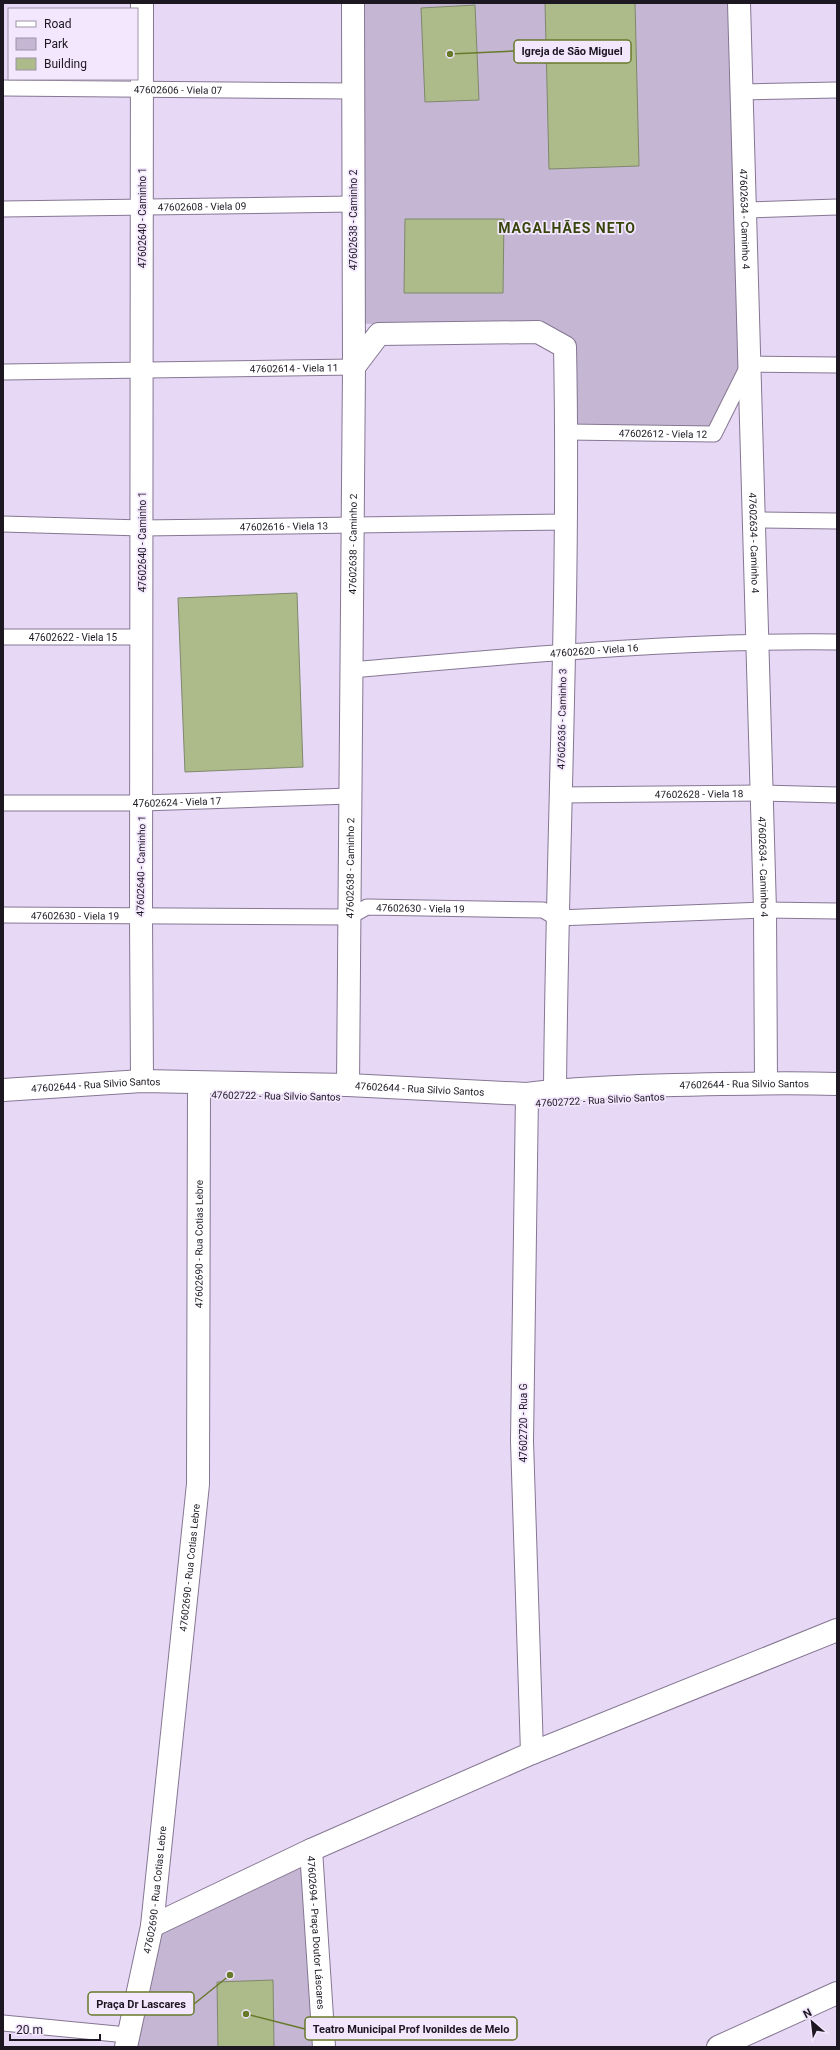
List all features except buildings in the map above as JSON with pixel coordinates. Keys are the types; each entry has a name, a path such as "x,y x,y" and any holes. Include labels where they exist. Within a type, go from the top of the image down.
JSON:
{"street":[{"name":"47602640 - Caminho 1","path":"142,3 142,1082"},
{"name":"47602638 - Caminho 2","path":"348,1085 354,367 353,3"},
{"name":"47602634 - Caminho 4","path":"739,3 765,910 766,1082"},
{"name":"47602636 - Caminho 3","path":"354,367 379,334 538,332 565,347 567,432 555,1090"},
{"name":"47602644 - Rua Silvio Santos","path":"3,1090 142,1082 199,1089 348,1085 527,1099 555,1090 766,1082 837,1084"},
{"name":"47602722 - Rua Silvio Santos","path":"3,1099 199,1089 345,1096 527,1099 553,1101 764,1093 837,1095"},
{"name":"47602690 - Rua Cotias Lebre","path":"127,2041 152,1926 198,1484 199,1089"},
{"name":"47602720 - Rua G","path":"527,1099 522,1441 532,1753"},
{"path":"311,1850 532,1753 837,1630"},
{"name":"47602694 - Praça Doutor Láscares","path":"152,1926 311,1850 324,2047"},
{"path":"718,2047 837,1993"}],"lane":[{"name":"47602606 - Viela 07","path":"3,88 353,91"},
{"path":"741,92 837,90"},
{"name":"47602608 - Viela 09","path":"3,209 353,204"},
{"path":"745,210 837,207"},
{"path":"749,364 837,365"},
{"name":"47602612 - Viela 12","path":"567,432 714,434 749,364"},
{"name":"47602614 - Viela 11","path":"3,372 354,367"},
{"path":"754,520 837,521"},
{"name":"47602616 - Viela 13","path":"3,524 142,528 565,522"},
{"name":"47602622 - Viela 15","path":"3,637 142,637"},
{"name":"47602620 - Viela 16","path":"351,670 563,652 757,641 837,642"},
{"name":"47602628 - Viela 18","path":"560,795 762,793 837,795"},
{"name":"47602624 - Viela 17","path":"3,803 142,803 350,796"},
{"name":"47602630 - Viela 19","path":"3,915 349,917 367,907 543,910 557,918 765,910 837,911"},
{"path":"3,2022 127,2041"}],"green space":[{"path":"353,3 739,3 749,364 714,434 567,432 565,348 538,332 353,323"},
{"path":"311,1850 324,2047 126,2047 152,1926"}],"place":[{"name":"Igreja de São Miguel","path":"450,54"},
{"name":"Praça Dr Lascares","path":"230,1975"},
{"name":"Teatro Municipal Prof Ivonildes de Melo","path":"246,2014"}],"district":[{"name":"MAGALHÃES NETO","path":"567,228"}]}
